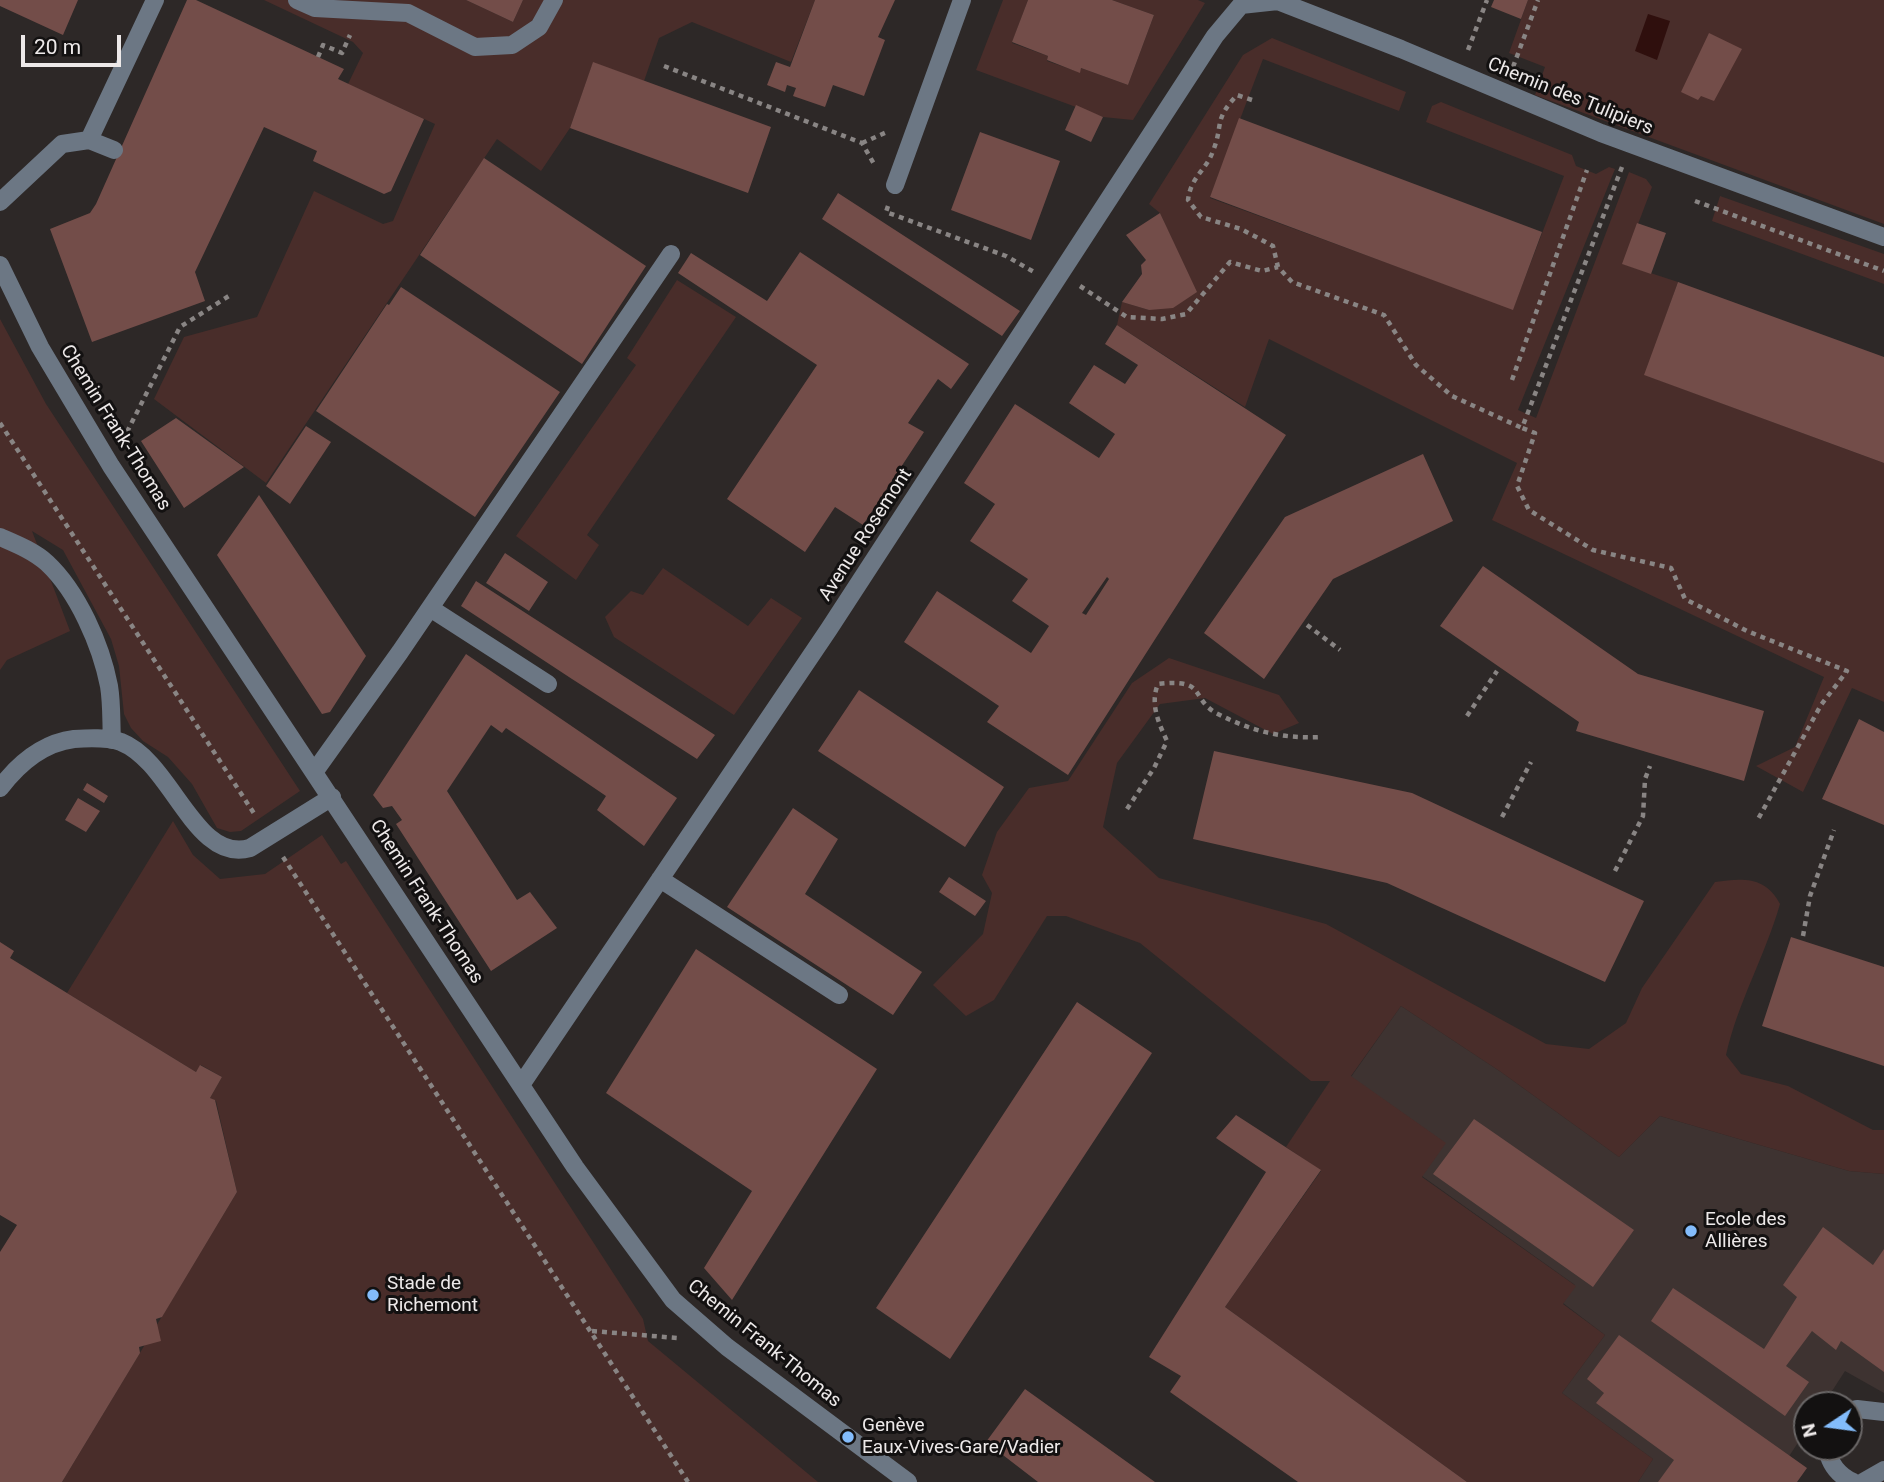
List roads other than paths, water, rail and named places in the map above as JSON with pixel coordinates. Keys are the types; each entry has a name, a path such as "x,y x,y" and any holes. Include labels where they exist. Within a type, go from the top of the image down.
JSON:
{"street":[{"path":"89,140 155,0"},
{"path":"296,0 315,8 408,13 475,47 512,45 539,27 554,0"},
{"path":"895,185 962,0"},
{"name":"Chemin des Tulipiers","path":"1241,5 1278,1 1631,145 1884,237"},
{"name":"Avenue Rosemont","path":"521,1085 881,549 1215,36 1241,5"},
{"path":"0,202 62,144 89,140 114,150"},
{"path":"315,771 430,608 671,254"},
{"name":"Chemin Frank-Thomas","path":"0,265 79,416 582,1177 673,1300 727,1347 908,1482"},
{"path":"0,537 47,563 73,594 95,644 109,686 112,740"},
{"path":"430,608 548,684"},
{"path":"0,788 13,770 47,746 86,738 112,740 140,754 158,769 202,834 215,843 238,851 269,836 332,797"},
{"path":"660,878 839,995"},
{"path":"1863,1410 1884,1412"},
{"path":"1831,1461 1840,1476 1853,1482"},
{"path":"1863,1482 1884,1471"}],"place":[{"name":"Ecole des Allières","path":"1691,1231"},
{"name":"Stade de Richemont","path":"373,1295"},
{"name":"Genève Eaux-Vives-Gare/Vadier","path":"848,1437"}]}
